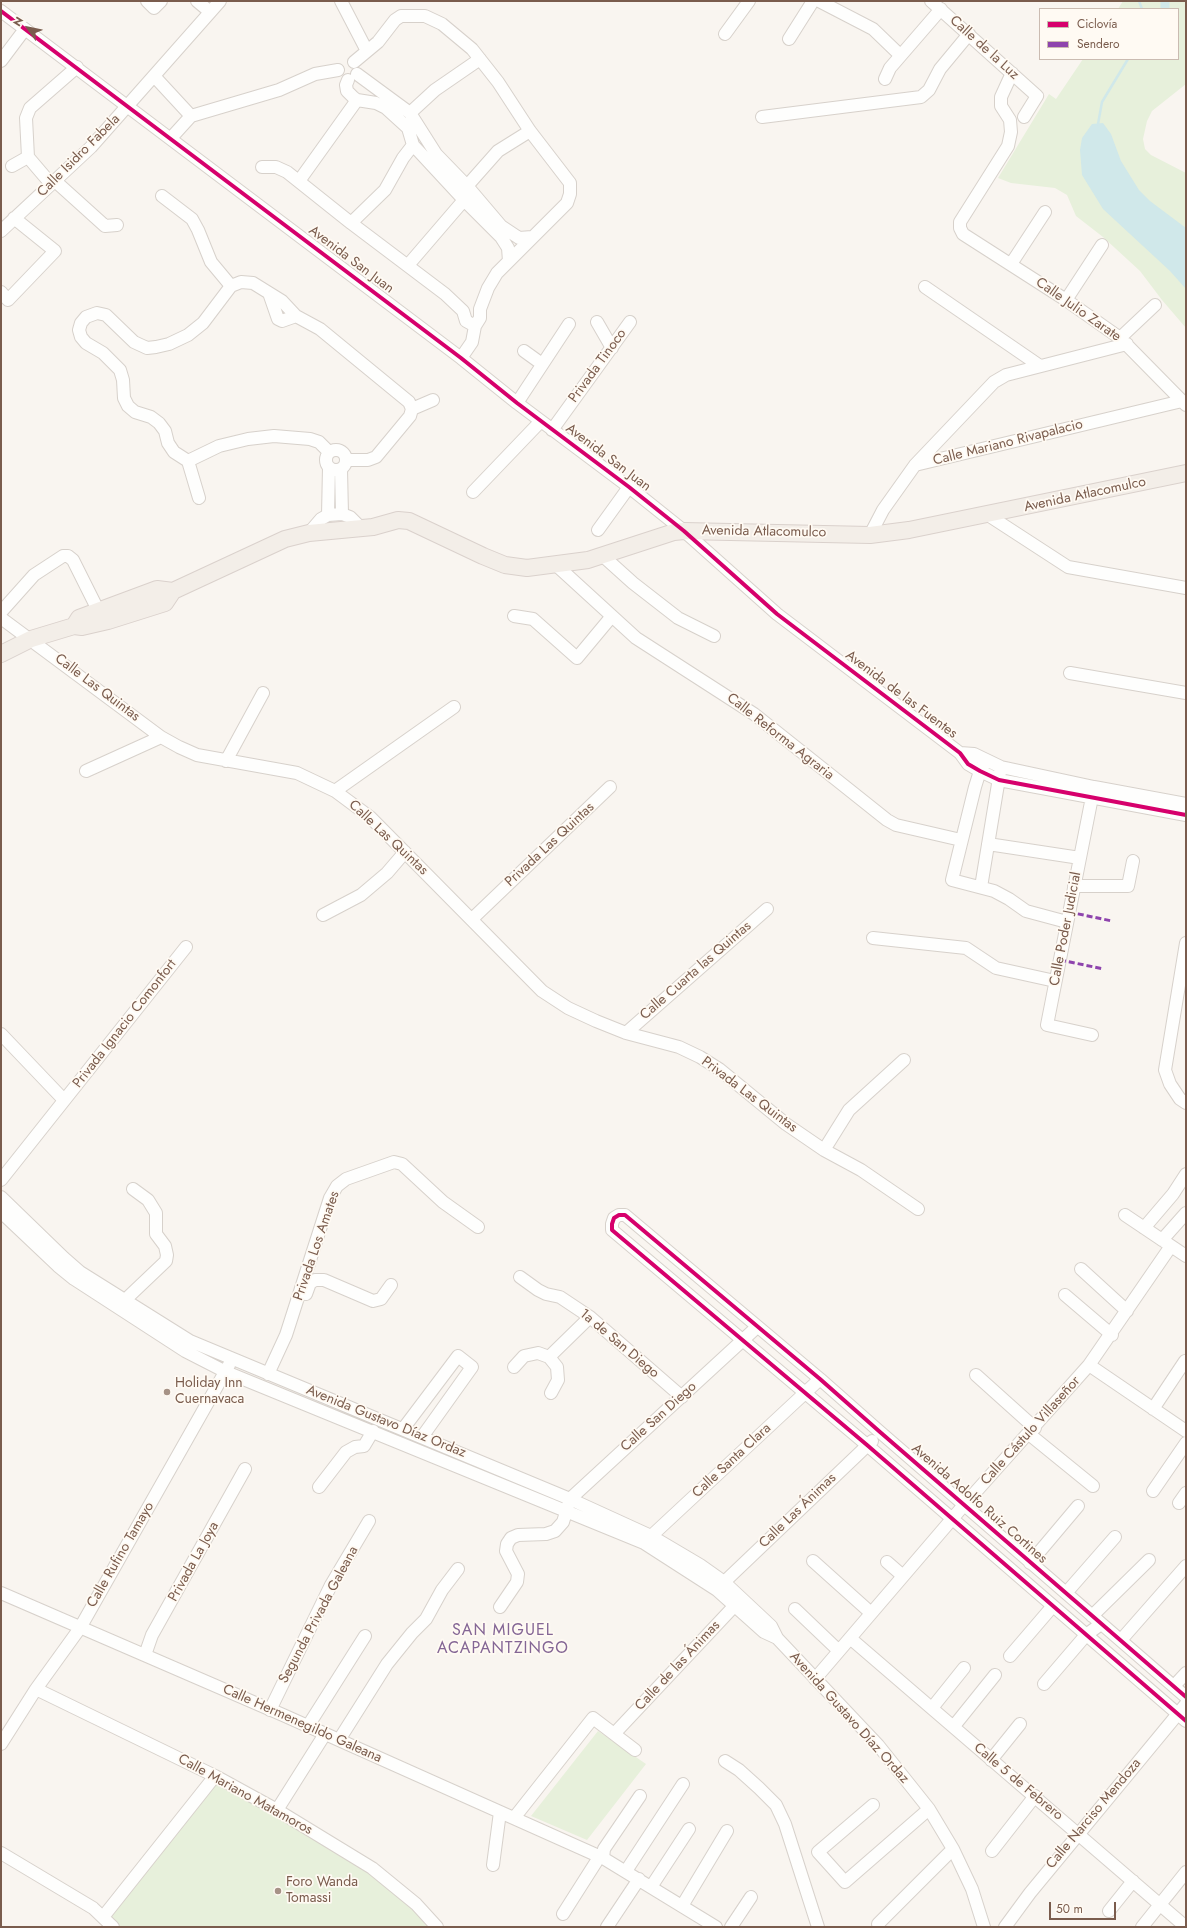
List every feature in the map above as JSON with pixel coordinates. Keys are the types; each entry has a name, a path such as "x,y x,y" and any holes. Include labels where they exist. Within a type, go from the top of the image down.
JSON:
{"main road":[{"name":"Avenida Atlacomulco","path":"1,654 32,639 74,626 82,627 98,617 157,589 173,591 285,539 309,533 373,528 398,520 409,521 505,565 527,568 603,556 674,532 870,535 909,530 1182,477"}],"street":[{"path":"147,1 154,8 161,1"},
{"path":"197,1 209,11"},
{"name":"Calle Isidro Fabela","path":"1,231 91,147 209,11 220,1"},
{"path":"341,1 367,51"},
{"path":"725,34 749,1"},
{"path":"789,39 813,1"},
{"path":"819,1 873,29 900,55"},
{"name":"Calle de la Luz","path":"931,1 1037,96 1024,117"},
{"path":"886,79 890,68 900,55 941,9"},
{"name":"Avenida San Juan","path":"1,11 461,358 517,403 630,488 684,531"},
{"path":"354,62 378,42 395,20 402,16 426,16 442,24 472,49 498,82 530,131 570,183 570,194 566,203 497,273 488,288 480,309 480,318 475,326 472,342 461,358"},
{"path":"1,62 25,29"},
{"path":"762,117 921,97 929,90 940,69 969,34"},
{"path":"410,114 435,90 480,59"},
{"path":"509,261 508,248 502,237 464,200 414,145 408,128 386,108 376,103 357,100 347,91 346,85 352,77 358,67 354,62 344,61 341,63 338,70 341,77 352,77 410,114 436,154 467,186 501,226 519,238 532,237"},
{"path":"77,67 30,108 26,118 28,157 52,182 105,226 117,225"},
{"path":"171,138 191,116 279,90 315,74 338,70"},
{"name":"Calle Julio Zarate","path":"1012,73 1001,97 1001,106 1010,120 1011,132 1008,146 960,222 960,228 963,234 1066,300 1123,341 1184,403"},
{"path":"154,76 191,116"},
{"path":"299,181 357,100"},
{"path":"467,186 498,151 530,131"},
{"path":"351,223 385,190 403,158 414,145"},
{"path":"12,166 28,157"},
{"path":"262,167 276,168 287,172 351,223 409,264 445,294 463,312 466,320 475,326"},
{"path":"162,196 192,219 211,262 231,286"},
{"path":"409,264 464,200"},
{"path":"1011,264 1045,212"},
{"path":"1,292 8,300 55,251 14,218"},
{"path":"1066,300 1102,245"},
{"path":"199,498 188,461 174,452 168,443 165,431 159,423 151,418 135,412 128,406 124,398 124,380 120,370 103,353 86,343 81,337 79,330 81,323 86,317 97,313 106,315 134,342 147,348 169,344 188,334 203,323 231,286 241,282 252,283 282,301 296,316 320,329 409,402 412,409 410,416 376,458 339,465 326,459 329,452 338,449 342,451 339,465 328,515"},
{"path":"925,287 1040,366"},
{"path":"915,465 994,382 1006,375 1123,341 1155,305"},
{"path":"463,312 472,309 480,309"},
{"path":"597,322 612,348"},
{"name":"Privada Tinoco","path":"552,430 630,322"},
{"path":"517,403 569,324"},
{"path":"524,351 542,364"},
{"path":"412,409 433,400"},
{"name":"Calle Mariano Rivapalacio","path":"870,535 883,510 915,465 1184,403"},
{"path":"473,492 541,421"},
{"path":"188,461 219,446 248,439 274,436 310,439 318,442 329,452"},
{"path":"339,465 342,514"},
{"path":"598,530 630,488"},
{"path":"309,533 321,519 328,515 342,514 350,517 362,529"},
{"path":"988,515 1068,567 1186,588"},
{"name":"Avenida de las Fuentes","path":"684,531 777,614 960,753 968,764 1001,767 1186,815"},
{"path":"1,612 34,575 63,556 68,556 73,560 98,617"},
{"path":"603,556 633,583 678,618 714,636"},
{"name":"Calle Reforma Agraria","path":"555,564 636,638 754,714 887,820 896,824 961,840"},
{"path":"514,616 533,619 577,658 612,616"},
{"name":"Calle Las Quintas","path":"1,618 32,639 161,737 197,755 297,773 335,791 370,817 542,991 568,1008 626,1033"},
{"path":"1070,673 1186,693"},
{"path":"226,761 263,693"},
{"path":"335,791 454,707"},
{"path":"86,771 161,737"},
{"path":"983,766 961,840 952,880 981,887 1009,899 1026,911 1067,922"},
{"name":"Avenida de las Fuentes","path":"983,766 999,780 1186,804"},
{"path":"981,887 1001,767"},
{"name":"Privada Las Quintas","path":"472,919 610,787"},
{"name":"Calle Poder Judicial","path":"1092,1035 1047,1025 1093,792"},
{"path":"988,844 1080,858"},
{"path":"323,915 361,895 387,874 405,852"},
{"path":"1074,886 1128,886 1132,861"},
{"name":"Calle Cuarta las Quintas","path":"626,1033 767,909"},
{"path":"873,938 966,948 996,968 1055,982"},
{"path":"1186,943 1181,1007 1165,1070 1170,1084 1180,1099 1186,1104"},
{"name":"Privada Ignacio Comonfort","path":"1,1180 186,947"},
{"name":"Privada Las Quintas","path":"626,1033 679,1047 700,1057 719,1069 786,1124 824,1150 860,1170 918,1209"},
{"path":"1,1034 64,1100"},
{"path":"824,1150 849,1110 904,1060"},
{"name":"Privada Los Amates","path":"268,1374 286,1335 330,1198 337,1186 346,1179 394,1162 402,1164 443,1202 478,1227"},
{"path":"1144,1228 1173,1194 1186,1174"},
{"path":"125,1300 166,1261 167,1255 165,1246 156,1234 156,1213 148,1200 134,1189"},
{"name":"Avenida Gustavo Díaz Ordaz","path":"1,1197 75,1267 125,1300 185,1351 226,1372 320,1410 568,1505"},
{"name":"Avenida Gustavo Díaz Ordaz","path":"1,1212 68,1275 150,1322 232,1360 422,1436 568,1505 647,1539 720,1586 738,1602 764,1632 777,1638 878,1745 929,1809 953,1849 972,1889 984,1927"},
{"name":"Calle Cástulo Villaseñor","path":"815,1679 964,1505 1089,1366 1112,1335 1166,1243 1186,1213"},
{"name":"Avenida Adolfo Ruiz Cortines","path":"678,1287 612,1230 614,1218 619,1215 625,1215 820,1379 1186,1697"},
{"path":"1125,1215 1186,1256"},
{"path":"1081,1269 1127,1311"},
{"path":"691,1272 678,1287 806,1393 1052,1607 1182,1717"},
{"name":"1a de San Diego","path":"520,1276 538,1290 546,1294 560,1297 590,1317 682,1397"},
{"path":"299,1296 304,1298 310,1283 315,1280 324,1280 373,1301 382,1299 391,1285"},
{"path":"1065,1295 1112,1335"},
{"path":"550,1357 590,1317"},
{"name":"Calle San Diego","path":"568,1505 757,1327"},
{"path":"514,1367 524,1356 538,1353 550,1357 557,1367 558,1380 551,1393"},
{"path":"403,1429 458,1356 472,1367 422,1436"},
{"name":"Calle Rufino Tamayo","path":"1,1744 4,1732 80,1628 232,1360"},
{"path":"1153,1409 1185,1361"},
{"path":"1089,1366 1186,1431"},
{"path":"976,1376 1032,1431 1093,1486"},
{"name":"Calle Santa Clara","path":"647,1539 820,1379"},
{"path":"320,1410 325,1397"},
{"path":"319,1487 346,1452 355,1447 364,1446 373,1431"},
{"name":"Calle Las Ánimas","path":"720,1586 880,1432"},
{"path":"1153,1491 1186,1443"},
{"name":"Privada La Joya","path":"145,1656 152,1635 245,1470"},
{"path":"1179,1503 1186,1493"},
{"path":"500,1607 517,1582 518,1574 506,1551 507,1544 518,1535 546,1534 555,1531 563,1522 568,1505"},
{"path":"1030,1563 1078,1506"},
{"name":"Segunda Privada Galeana","path":"270,1710 328,1591 369,1521"},
{"path":"1066,1594 1115,1537"},
{"path":"1044,1684 1086,1635 1096,1620 1149,1560"},
{"path":"813,1561 871,1613"},
{"path":"887,1562 903,1576"},
{"path":"1121,1640 1186,1566"},
{"path":"344,1742 357,1712 387,1664 412,1633 426,1619 442,1590 458,1569"},
{"name":"Calle Hermenegildo Galeana","path":"1,1593 308,1726 603,1858 714,1927"},
{"name":"Calle de las Ánimas","path":"614,1734 738,1602"},
{"path":"1010,1656 1052,1607"},
{"path":"795,1609 839,1651"},
{"path":"308,1726 366,1636"},
{"name":"Calle 5 de Febrero","path":"850,1638 1186,1927"},
{"path":"932,1708 964,1668"},
{"path":"1174,1686 1186,1673"},
{"path":"954,1726 995,1675"},
{"name":"Calle Mariano Matamoros","path":"36,1689 215,1776 277,1810 372,1868 405,1894 437,1927"},
{"name":"Calle Narciso Mendoza","path":"1005,1927 1030,1893 1079,1834 1182,1717 1186,1704"},
{"path":"514,1818 593,1718 635,1750"},
{"path":"991,1760 1020,1724"},
{"path":"277,1810 325,1734"},
{"path":"725,1761 739,1770 760,1788 776,1806 785,1824 818,1927"},
{"path":"103,1917 167,1834 215,1776"},
{"path":"626,1871 683,1784"},
{"path":"563,1914 598,1859 603,1858 604,1849 640,1796"},
{"path":"992,1851 1035,1796"},
{"path":"873,1805 818,1852 844,1882 929,1809"},
{"path":"493,1866 500,1812"},
{"path":"651,1887 689,1829"},
{"path":"682,1906 727,1831"},
{"path":"878,1924 953,1849"},
{"path":"1,1853 93,1908 113,1927"},
{"path":"1142,1927 1186,1872"},
{"path":"607,1927 639,1879"},
{"path":"1109,1911 1133,1881"},
{"path":"731,1927 751,1897"}],"green space":[{"path":"1123,1 1186,1 1186,84 1152,111 1147,121 1143,139 1145,149 1151,155 1186,173 1186,328 1140,271 1103,237 1076,216 1067,195 1055,188 1011,183 998,178 1049,94 1056,99 1082,60 1179,60 1179,8 1119,8"},
{"path":"598,1731 646,1764 587,1840 531,1816"},
{"path":"218,1778 344,1852 411,1902 427,1927 120,1927 109,1915"}],"water":[{"path":"1103,123 1111,134 1121,161 1139,190 1150,201 1186,228 1186,289 1170,271 1103,209 1082,175 1080,150 1082,138 1092,124"}],"waterway":[{"path":"1139,1 1142,8"},
{"path":"1165,1 1165,8"},
{"path":"1098,124 1102,102 1127,60"}],"marked path":[{"path":"1069,912 1112,921"},
{"path":"1060,960 1104,969"}],"cycle path":[{"path":"1,11 461,358 517,403 629,487 684,531 777,614 960,753 968,764 999,780 1186,815"},
{"path":"1186,1697 820,1379 625,1215 619,1215 614,1218 612,1230 867,1445 1186,1721"}],"place":[{"name":"Holiday Inn Cuernavaca","path":"167,1392"},
{"name":"Foro Wanda Tomassi","path":"278,1891"}],"district":[{"name":"SAN MIGUEL ACAPANTZINGO","path":"503,1640"}]}
